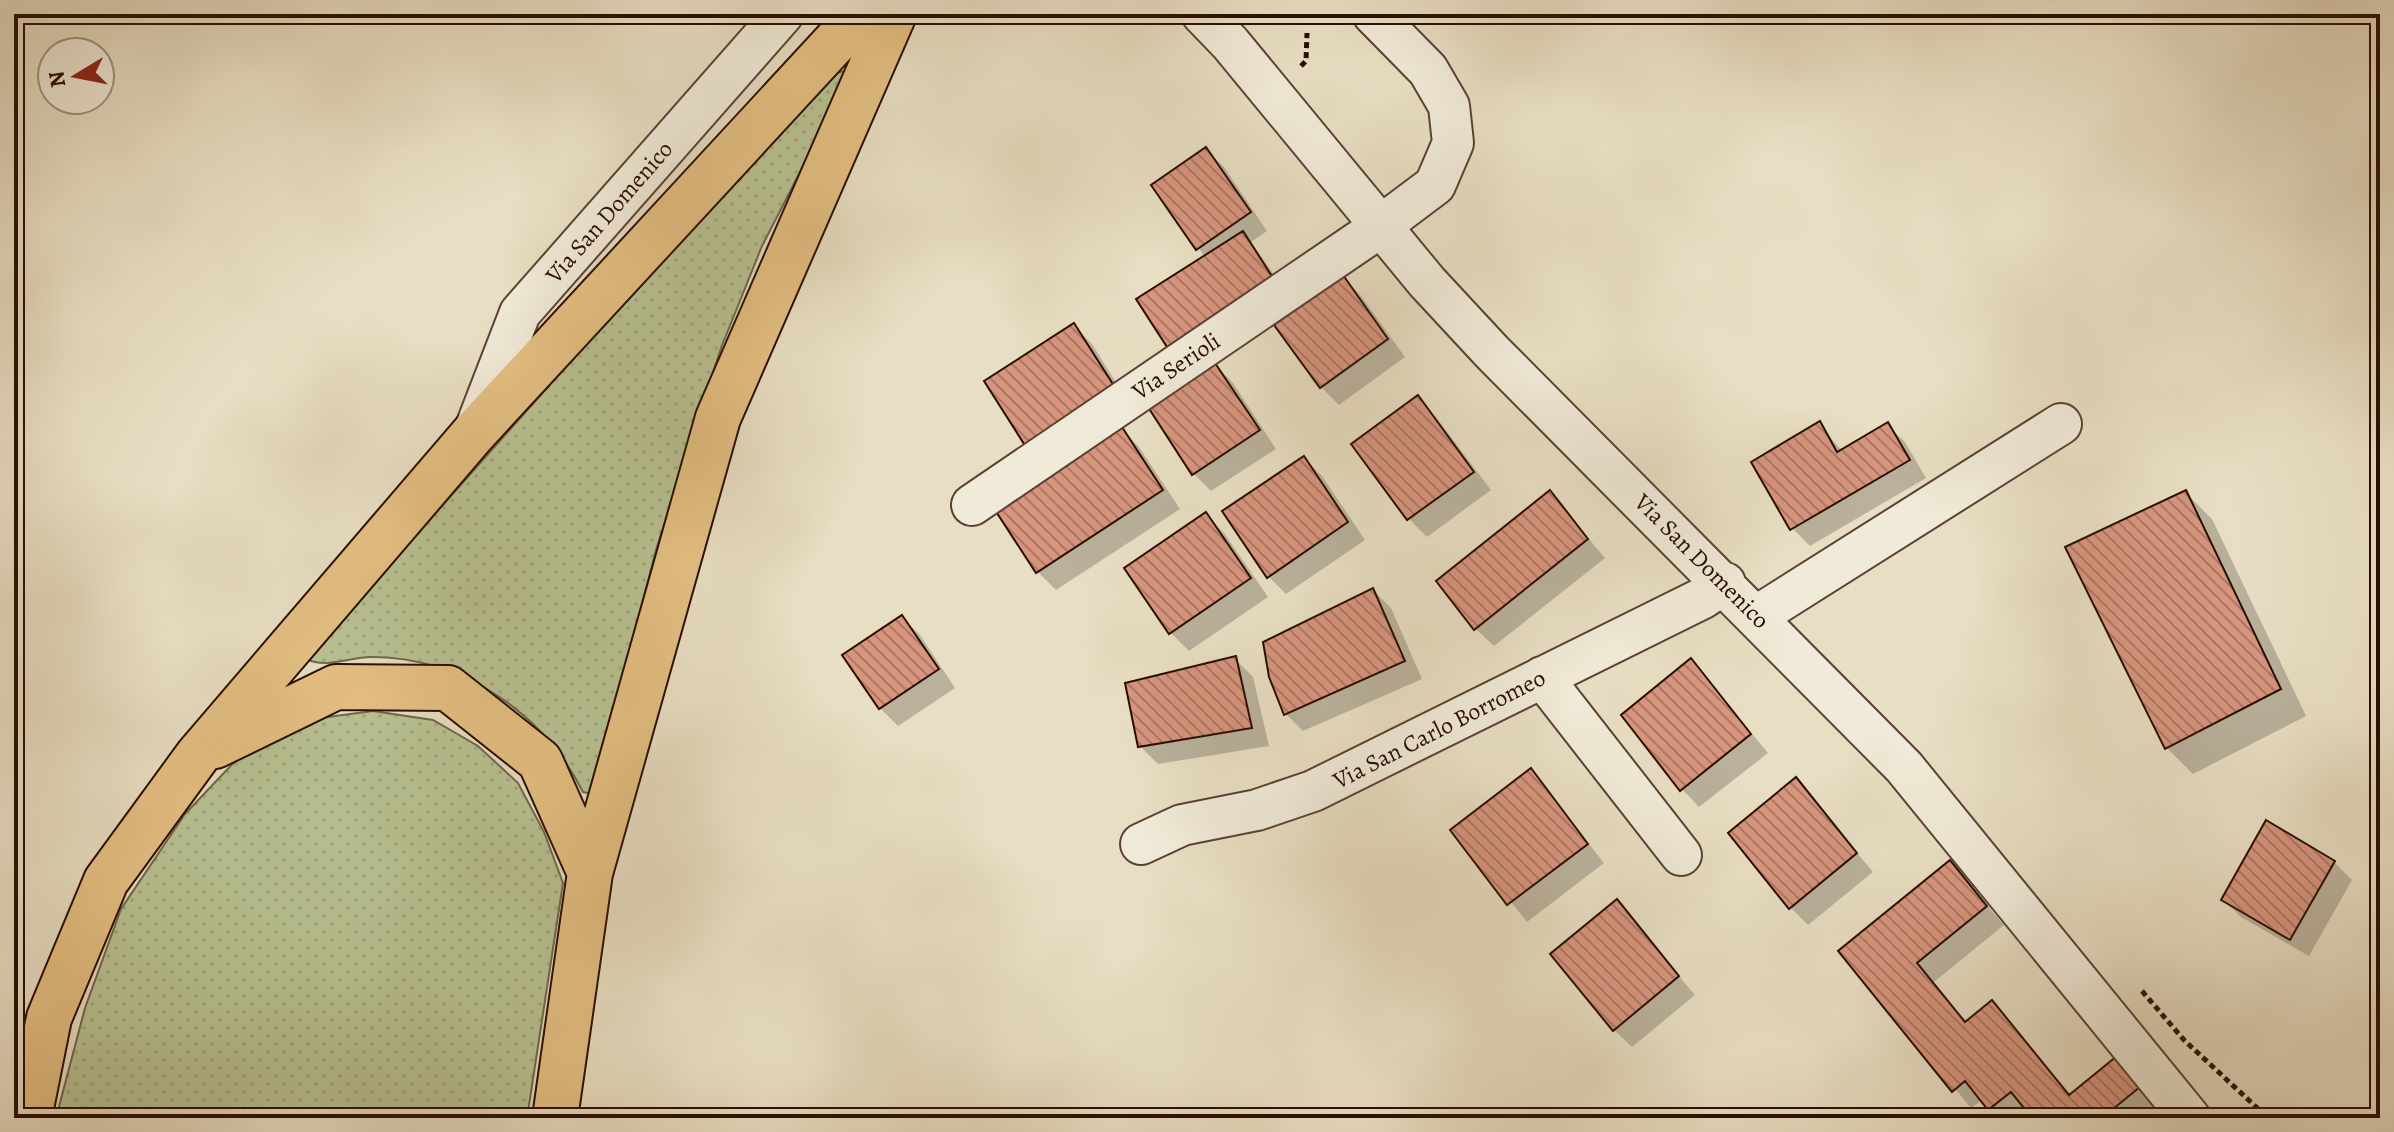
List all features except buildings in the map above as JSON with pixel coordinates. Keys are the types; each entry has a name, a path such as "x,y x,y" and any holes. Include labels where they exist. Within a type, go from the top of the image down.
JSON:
{"main road":[{"path":"29,1118 49,1018 106,881 198,755 474,433 861,14"},
{"path":"555,1118 590,873 718,418 894,14"},
{"path":"198,755 336,687 448,688 540,761 590,873"}],"street":[{"name":"Via San Domenico","path":"474,433 520,313 783,14"},
{"name":"Via San Domenico","path":"1202,14 1230,43 1380,226 1492,352 1725,583 1904,767 2190,1118"},
{"name":"Via Serioli","path":"972,505 1380,226 1435,185 1453,143 1449,106 1428,70 1373,14"},
{"path":"1757,616 2061,424"},
{"name":"Via San Carlo Borromeo","path":"1141,844 1182,825 1257,810 1313,791 1703,598 1725,583"},
{"path":"1542,677 1681,855"}],"path":[{"path":"1301,66 1306,61 1307,33"}],"green space":[{"path":"853,69 762,246 721,348 656,550 593,794 583,792 546,738 522,715 468,679 437,667 405,660 363,657 322,663 306,659 824,76"},
{"path":"373,711 433,720 478,746 518,783 544,832 563,883 527,1118 56,1118 85,1008 121,909 185,814 240,756 305,720"}]}
